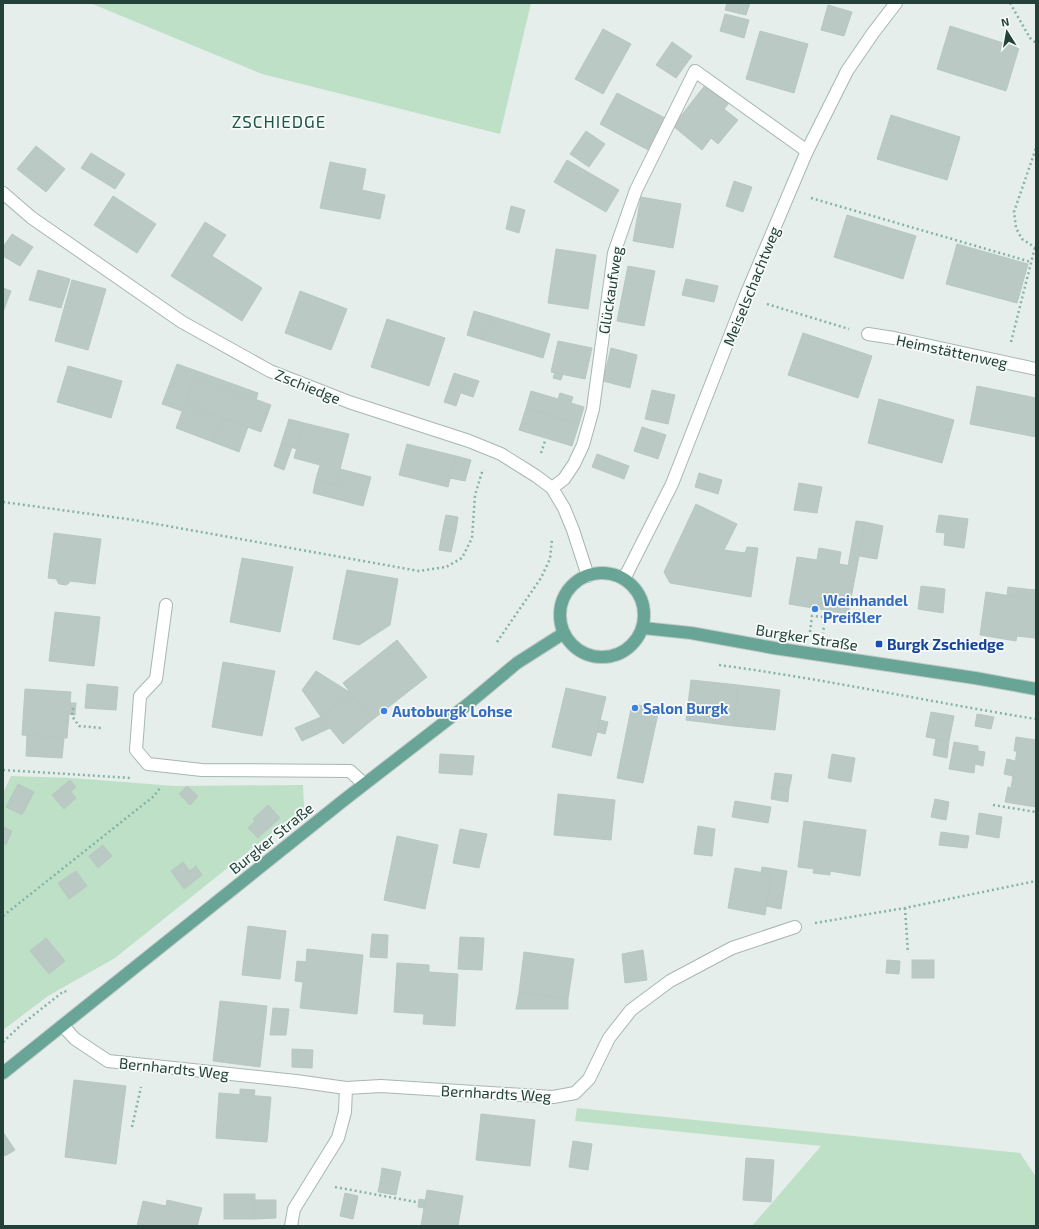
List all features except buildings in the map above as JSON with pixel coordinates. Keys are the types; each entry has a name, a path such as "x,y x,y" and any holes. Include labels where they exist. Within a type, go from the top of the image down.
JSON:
{"main road":[{"path":"606,573 624,579 636,589 643,602 645,616 643,628 636,641 626,651 612,657 598,658 584,654 572,645 564,633 560,622 560,610 563,599 578,581 588,576 606,573"},
{"name":"Burgker Straße","path":"643,628 691,633 774,648 975,678 1036,689"},
{"name":"Burgker Straße","path":"3,1073 364,784 468,704 517,663 564,633"}],"street":[{"name":"Meiselschachtweg","path":"624,579 672,484 746,296 807,151 848,71 873,33 896,3"},
{"name":"Glückaufweg","path":"552,488 564,479 574,464 583,444 593,409 614,253 636,190 694,71 807,151"},
{"name":"Zschiedge","path":"3,193 32,218 182,322 270,371 349,402 469,441 501,454 536,476 552,488 564,508 588,576"},
{"name":"Heimstättenweg","path":"868,334 894,338 1036,368"},
{"path":"166,605 156,679 140,696 136,750 148,764 202,770 350,771 364,784"},
{"name":"Bernhardts Weg","path":"63,1026 75,1039 108,1061 296,1081 346,1088 388,1087 553,1097 575,1093 589,1079 609,1038 631,1010 670,981 732,948 795,927"},
{"path":"291,1226 294,1209 338,1138 345,1112 346,1088"}],"path":[{"path":"1010,3 1030,38 1036,43"},
{"path":"1014,330 1035,248 1022,239 1016,228 1014,212 1036,148"},
{"path":"810,198 1031,262"},
{"path":"767,304 868,334"},
{"path":"541,453 545,441"},
{"path":"3,502 134,520 419,570 446,567 462,558 472,538 475,495 488,449"},
{"path":"497,642 541,578 550,559 551,534"},
{"path":"809,634 812,616 825,617 822,636"},
{"path":"719,665 777,673 1036,719"},
{"path":"73,708 72,716 79,726 102,728"},
{"path":"3,770 138,778"},
{"path":"3,916 154,796"},
{"path":"993,805 1036,812"},
{"path":"795,927 904,908 1036,881"},
{"path":"904,908 908,953"},
{"path":"132,1127 141,1086"},
{"path":"336,1187 416,1202"}],"green space":[{"path":"90,3 531,3 500,134 262,74"},
{"path":"11,776 72,778 175,786 303,785 304,807 115,958 48,996 3,1030 3,793"},
{"path":"577,1108 1020,1153 1036,1177 1036,1226 752,1226 821,1146 575,1121"}],"place":[{"name":"Weinhandel Preißler","path":"815,609"},
{"name":"Burgk Zschiedge","path":"879,644"},
{"name":"Salon Burgk","path":"635,708"},
{"name":"Autoburgk Lohse","path":"384,711"}],"district":[{"name":"ZSCHIEDGE","path":"279,121"}]}
